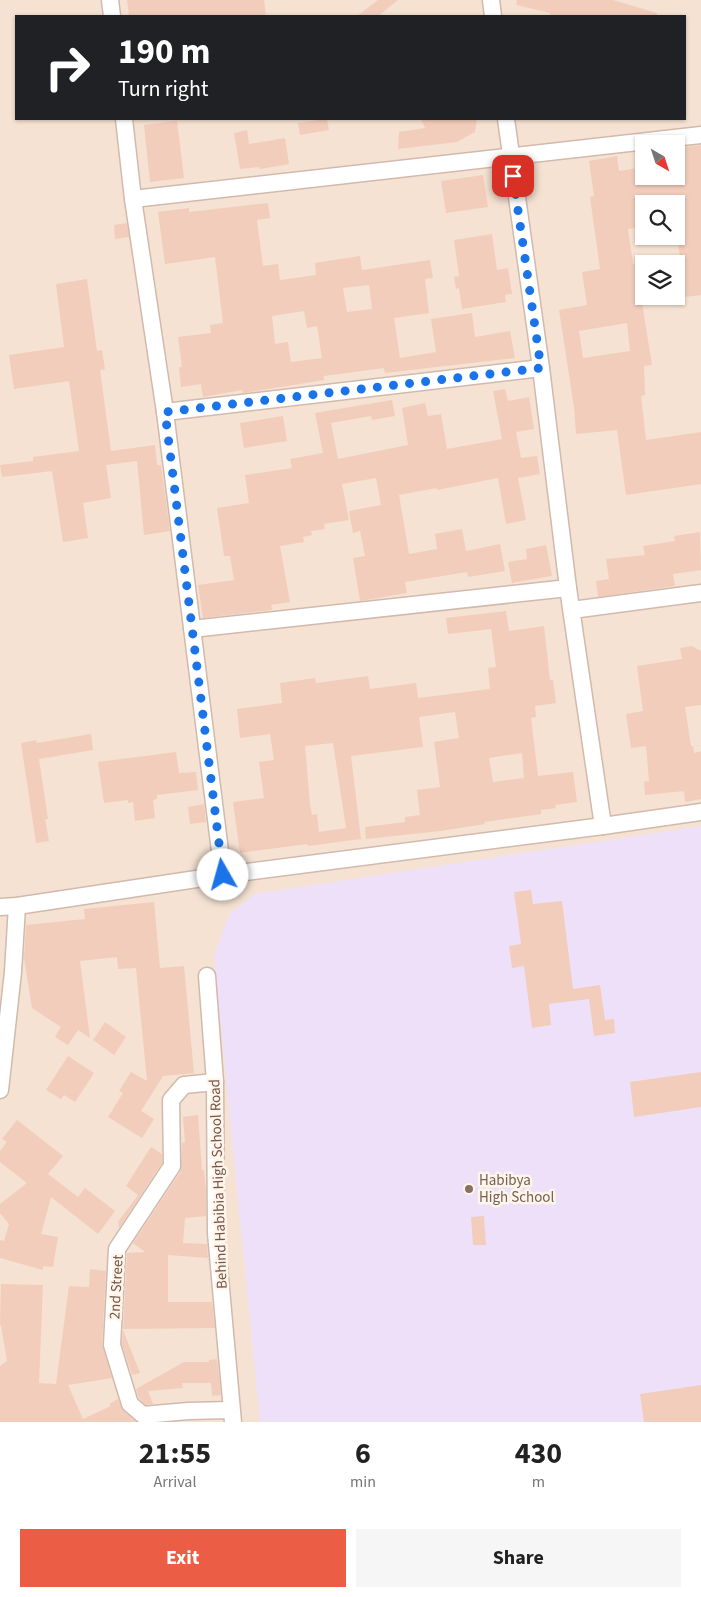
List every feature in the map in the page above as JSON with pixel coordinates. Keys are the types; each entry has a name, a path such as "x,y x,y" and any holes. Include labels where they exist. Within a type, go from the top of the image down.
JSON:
{"street":[{"path":"110,0 112,15"},
{"path":"491,0 493,15"},
{"path":"124,120 133,199 165,412 223,875"},
{"path":"506,120 541,368 568,588 603,826"},
{"path":"133,199 701,135"},
{"path":"165,412 541,368"},
{"path":"192,629 568,588"},
{"path":"572,610 701,593"},
{"path":"0,907 223,875 701,812"},
{"path":"1,1083 7,973 17,906"},
{"name":"Behind Habibia High School Road","path":"208,976 215,1082 216,1233 232,1416"},
{"name":"2nd Street","path":"215,1082 184,1085 171,1100 172,1166 117,1249 112,1346 130,1404 143,1415 188,1411 232,1416"}],"shaded area":[{"path":"0,0 701,0 701,1422 0,1422"},
{"name":"Habibya High School","path":"701,826 701,1422 260,1422 214,956 229,915 254,894"}],"building":[{"path":"127,0 264,0 266,15 129,15"},
{"path":"378,0 398,0 379,15 358,15"},
{"path":"517,0 613,0 657,13 657,15 550,15 550,13 516,5"},
{"path":"327,120 329,130 300,135 298,123"},
{"path":"421,120 477,120 475,132 457,142 398,149 399,132 425,128"},
{"path":"177,121 184,178 150,182 144,125"},
{"path":"247,130 249,144 285,138 289,164 260,169 259,167 240,169 234,133"},
{"path":"701,145 701,295 685,297 685,255 680,255 678,245 685,245 685,195 635,195 635,228 628,229 633,264 635,264 635,305 642,305 652,365 644,366 645,395 641,396 646,440 701,432 701,484 626,495 617,430 576,434 574,407 559,310 587,305 582,272 600,269 590,197 594,196 589,161 617,156 619,171 635,168 635,185 685,185 685,147","holes":["627,323 630,351 583,358 579,331"]},
{"path":"483,175 488,207 446,213 441,181"},
{"path":"268,203 270,218 257,220 263,266 278,264 280,280 316,275 315,263 360,256 362,270 430,260 433,278 425,279 429,313 394,318 400,358 436,352 431,319 472,313 475,337 510,331 515,358 385,373 384,368 324,376 324,380 294,385 243,393 242,390 203,397 201,384 181,387 179,367 182,367 178,337 211,333 210,325 223,323 215,257 165,264 158,212 189,208 189,212","holes":["369,285 372,309 347,312 343,288","304,311 307,328 317,326 322,358 291,362 288,342 275,344 272,316"]},
{"path":"127,223 129,237 115,239 114,225"},
{"path":"492,234 497,270 508,268 512,294 505,295 506,302 462,309 459,288 456,289 454,277 459,276 454,240"},
{"path":"87,279 97,351 102,350 105,369 100,370 111,451 155,445 157,465 161,465 170,531 144,535 137,461 106,465 111,498 83,503 88,538 63,542 52,471 2,477 0,465 33,461 33,457 79,451 69,381 14,389 9,355 64,347 56,284"},
{"path":"505,389 508,401 529,397 534,429 516,432 521,458 537,456 540,474 518,478 526,520 506,524 498,478 437,490 437,488 399,495 409,554 437,549 435,534 462,529 466,551 500,544 505,571 468,577 467,572 405,582 407,593 360,601 353,558 365,556 360,531 353,533 349,511 381,505 376,478 342,484 349,520 324,524 325,529 311,531 312,535 303,537 304,542 280,546 290,602 271,605 272,610 203,618 198,585 234,580 230,556 224,556 217,508 249,503 245,475 292,468 290,459 323,453 315,413 392,400 395,416 372,420 371,416 331,423 338,459 408,445 402,408 425,403 428,416 441,414 447,449 502,439 493,391"},
{"path":"283,416 287,441 244,448 240,423"},
{"path":"700,532 701,570 673,574 675,586 598,597 596,581 609,579 606,559 645,555 643,546 675,541 674,536"},
{"path":"546,545 552,576 512,583 508,562 527,559 526,549"},
{"path":"506,611 509,631 544,626 550,680 553,680 556,703 535,706 536,717 531,718 538,776 573,772 577,802 555,805 556,808 541,810 541,814 484,822 485,824 366,839 365,827 405,822 405,817 420,815 417,790 440,787 434,742 459,738 455,712 419,717 423,747 351,756 361,839 240,853 233,802 264,798 259,762 274,760 270,734 240,738 237,709 282,703 280,683 315,678 316,683 368,676 370,689 416,683 418,698 490,689 488,668 496,667 491,629 448,634 446,618","holes":["333,743 346,828 319,832 317,814 312,815 310,805 305,746","522,753 524,778 493,782 489,758"]},
{"path":"692,646 701,651 701,705 685,707 691,746 693,746 694,753 701,751 701,799 685,802 684,791 645,795 644,782 649,781 646,746 631,748 626,714 643,711 637,666 682,659 680,648"},
{"path":"91,734 93,750 39,759 48,819 45,819 49,841 36,843 21,743 36,740 37,743"},
{"path":"176,752 179,773 196,772 198,790 157,795 157,799 153,800 155,818 135,821 133,802 128,803 128,800 104,803 98,762"},
{"path":"204,804 206,822 190,824 188,807"},
{"path":"531,890 533,904 562,901 573,989 600,985 605,1020 614,1019 615,1033 594,1036 589,999 549,1004 551,1025 532,1028 524,966 512,968 509,946 521,944 514,892"},
{"path":"154,902 160,968 184,966 194,1073 163,1076 141,1111 154,1119 142,1138 108,1117 123,1093 119,1091 131,1072 147,1081 136,968 118,969 117,957 80,961 90,1038 78,1030 68,1045 55,1037 61,1027 32,1008 24,958 26,925 85,919 84,909"},
{"path":"105,1022 126,1037 114,1055 93,1040"},
{"path":"68,1056 94,1073 75,1102 64,1095 61,1099 46,1090"},
{"path":"701,1072 701,1107 634,1117 630,1082"},
{"path":"198,1115 202,1170 204,1170 206,1191 206,1216 185,1218 183,1243 207,1244 208,1258 168,1255 168,1302 212,1302 215,1328 123,1329 127,1253 145,1252 133,1243 181,1171 182,1143 185,1142 183,1117"},
{"path":"17,1120 63,1156 48,1174 78,1197 85,1188 115,1211 98,1234 51,1197 41,1234 58,1237 53,1267 43,1266 43,1270 0,1258 0,1240 4,1241 9,1224 0,1213 0,1204 27,1183 0,1162 0,1151 7,1142 2,1139"},
{"path":"151,1147 162,1154 162,1163 119,1228 118,1222 138,1195 126,1186"},
{"path":"484,1216 486,1245 473,1245 471,1217"},
{"path":"90,1269 106,1271 102,1345 112,1378 68,1385 83,1419 111,1406 109,1404 118,1399 123,1411 136,1422 0,1422 0,1366 7,1361 0,1325 1,1284 43,1285 39,1383 56,1384 69,1286 89,1287"},
{"path":"123,1330 140,1373 132,1375 122,1344"},
{"path":"217,1359 221,1395 212,1396 211,1383 182,1383 183,1388 148,1391 153,1404 146,1405 139,1398 136,1389 184,1362 209,1362 209,1360"},
{"path":"701,1385 701,1422 644,1422 640,1394"}],"place":[{"name":"Habibya High School","path":"469,1189"}],"route":[{"path":"223,875 165,412 541,368 513,176"}]}
